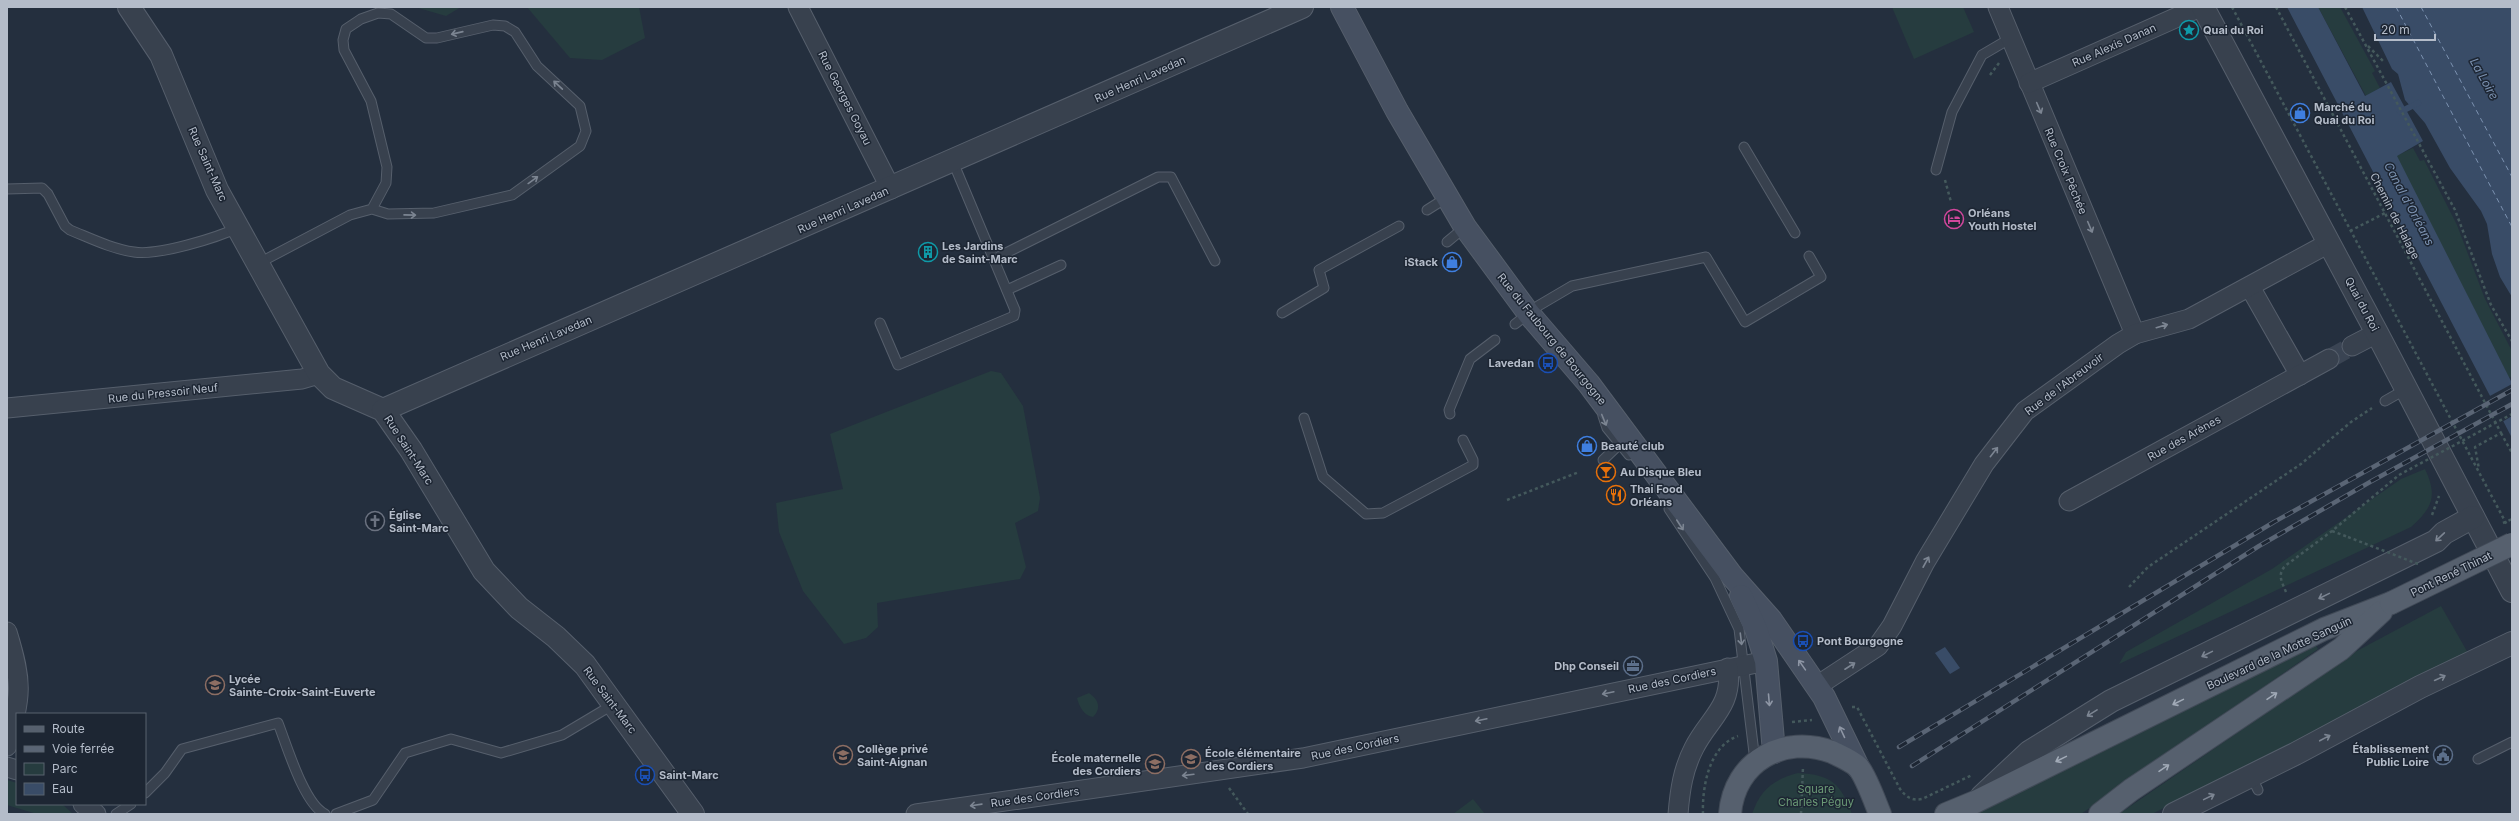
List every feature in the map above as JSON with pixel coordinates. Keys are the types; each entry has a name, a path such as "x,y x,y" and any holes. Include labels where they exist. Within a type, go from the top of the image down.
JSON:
{"main road":[{"name":"Rue du Faubourg de Bourgogne","path":"1342,7 1396,111 1446,198 1522,319 1590,384 1624,441 1732,576 1771,620 1817,686 1834,714 1858,767"},
{"name":"Pont René Thinat","path":"2391,603 2510,536"},
{"name":"Rue du Faubourg de Bourgogne","path":"1732,576 1756,629 1766,661 1764,756"},
{"name":"Boulevard de la Motte Sanguin","path":"1946,814 1975,802 2324,629 2391,603"},
{"name":"Boulevard de la Motte Sanguin","path":"2100,814 2132,790 2341,649 2391,603"},
{"path":"1730,814 1734,792 1740,779 1764,756 1810,746 1838,755 1858,767 1880,814"}],"street":[{"name":"Rue Saint-Marc","path":"129,7 161,55 217,190 259,263 318,374 333,388 383,410 411,450 484,571 519,608 556,637 585,666 693,814"},
{"name":"Rue Georges Goyau","path":"798,7 891,189"},
{"name":"Rue Henri Lavedan","path":"383,410 891,189 1302,7"},
{"name":"Rue Croix Pêchée","path":"1998,7 2135,334"},
{"name":"Rue Alexis Danan","path":"2029,83 2202,7"},
{"name":"Quai du Roi","path":"2202,7 2377,332 2512,591"},
{"name":"Rue de l'Abreuvoir","path":"1817,686 1878,646 1892,626 1925,562 1984,464 2025,411 2118,344 2135,334 2189,319 2329,243"},
{"path":"2250,287 2300,374"},
{"path":"2352,346 2377,332"},
{"name":"Rue des Arènes","path":"2069,501 2329,359"},
{"name":"Rue du Pressoir Neuf","path":"7,408 302,379 318,374"},
{"name":"Boulevard de la Motte Sanguin","path":"1975,802 2029,752 2111,701 2436,541 2444,533 2473,517"},
{"path":"7,632 11,658 20,688 17,713"},
{"path":"2174,814 2254,783 2420,687 2512,643"},
{"name":"Rue des Cordiers","path":"916,814 1303,758 1766,661"},
{"path":"1678,814 1682,778 1699,739 1723,707 1736,667"},
{"path":"7,746 16,715"},
{"path":"84,805 96,814"}],"lane":[{"path":"259,263 350,215 372,208 388,214 434,213 512,195 580,146 586,131 580,106 537,66 515,32 505,26 492,25 437,38 426,38 391,14 378,13 361,19 346,29 343,40 344,50 371,101 387,167 386,183 372,208"},
{"path":"1936,170 1952,112 1982,55 2011,38"},
{"path":"1744,148 1795,233"},
{"path":"880,323 898,365 1014,316 1015,310 1007,290 952,162"},
{"path":"994,259 1158,177 1171,176 1215,261"},
{"path":"7,189 42,188 48,194 65,226 70,230 124,251 136,253 157,251 228,233 239,227"},
{"path":"1427,210 1446,198"},
{"path":"1282,312 1324,288 1319,270 1399,226"},
{"path":"1447,242 1465,226"},
{"path":"1522,319 1572,286 1706,257 1745,322 1821,277 1809,256"},
{"path":"1007,290 1061,265"},
{"path":"1450,414 1449,410 1470,358 1495,340"},
{"path":"2385,401 2406,389"},
{"path":"1304,418 1323,477 1366,514 1383,513 1473,465 1473,460 1463,440"},
{"path":"1603,460 1624,441 1634,463"},
{"path":"1653,487 1715,578 1739,629 1736,667 1764,756"},
{"path":"336,814 373,800 405,753 451,739 502,753 562,735 614,704"},
{"path":"146,792 165,773 182,749 278,723 305,788 317,810 324,814"},
{"path":"2478,759 2512,742"},
{"path":"116,814 130,805"}],"path":[{"path":"2232,7 2480,474 2510,536"},
{"name":"Chemin de Halage","path":"2276,7 2512,453"},
{"path":"2345,7 2455,210 2491,305 2512,341"},
{"path":"2366,44 2383,60"},
{"path":"2350,231 2385,213"},
{"path":"2129,587 2148,567 2301,464 2336,437 2351,422 2385,401"},
{"path":"2279,597 2286,593 2280,578 2280,572 2399,475 2512,414"},
{"path":"2480,474 2474,447 2501,433"},
{"path":"1507,500 1579,472"},
{"path":"2332,531 2416,565"},
{"path":"1850,707 1857,707 1900,788 1908,798 1916,800 1922,799 1974,774"},
{"path":"1787,723 1817,719"},
{"path":"1703,814 1705,783 1712,764 1723,745 1742,735"},
{"path":"1801,814 1803,767"},
{"path":"1227,785 1248,814"}],"green space":[{"path":"415,7 461,7 446,16"},
{"path":"527,7 639,7 645,38 602,60 570,58"},
{"path":"1892,7 1963,7 1974,32 1914,59"},
{"path":"2318,7 2340,7 2375,71 2372,73 2380,88 2366,96"},
{"path":"2413,148 2420,161 2424,160 2457,225 2485,299 2512,351 2512,376 2509,378 2396,156"},
{"path":"991,371 1001,373 1023,406 1040,498 1038,511 1015,523 1026,567 1020,579 877,603 878,627 866,638 844,644 803,591 779,532 776,503 843,489 830,434"},
{"path":"2425,469 2431,487 2431,501 2424,514 2411,527 2119,664 2126,652 2272,569 2401,479"},
{"path":"2441,606 2468,653 2152,814 2119,814 2355,652"},
{"path":"2315,644 2318,649 2081,814 1976,814"},
{"path":"1089,693 1095,698 1098,704 1096,714 1093,717 1087,715 1082,710 1077,698"},
{"name":"Square Charles Péguy","path":"1798,773 1819,776 1833,783 1839,788 1848,803 1852,814 1752,814 1759,798 1769,787 1775,782"},
{"path":"7,780 16,783 16,805 63,805 73,814 37,814 7,805"},
{"path":"1473,799 1485,814 1453,814"}],"water":[{"name":"Canal d'Orléans","path":"2287,7 2318,7 2365,96 2391,82 2423,141 2397,156 2512,383 2512,438"},
{"name":"La Loire","path":"2362,7 2512,7 2512,297 2500,277 2492,254 2487,224 2481,211 2450,168 2425,123 2405,100 2398,74 2392,69"},
{"path":"1945,647 1960,668 1950,674 1935,653"}],"pier":[{"path":"2512,384 2512,416 2502,422 2488,397"}],"waterway":[{"path":"2400,112 2418,103"}],"ferry route":[{"path":"2396,7 2512,227"},
{"path":"2421,7 2512,177"}],"tunnel":[{"path":"2329,359 2352,346"}],"railway":[{"path":"1899,747 2274,522 2512,390"},
{"path":"1912,766 2259,546 2370,482 2512,404"}],"place":[{"name":"Quai du Roi","path":"2189,30"},
{"name":"Marché du Quai du Roi","path":"2300,113"},
{"name":"Orléans Youth Hostel","path":"1954,219"},
{"name":"Les Jardins de Saint-Marc","path":"928,252"},
{"name":"iStack","path":"1452,262"},
{"name":"Lavedan","path":"1548,363"},
{"name":"Beauté club","path":"1587,446"},
{"name":"Au Disque Bleu","path":"1606,472"},
{"name":"Thai Food Orléans","path":"1616,495"},
{"name":"Église Saint-Marc","path":"375,521"},
{"name":"Pont Bourgogne","path":"1803,641"},
{"name":"Dhp Conseil","path":"1633,666"},
{"name":"Lycée Sainte-Croix-Saint-Euverte","path":"215,685"},
{"name":"Collège privé Saint-Aignan","path":"843,755"},
{"name":"Établissement Public Loire","path":"2443,755"},
{"name":"École élémentaire des Cordiers","path":"1191,759"},
{"name":"École maternelle des Cordiers","path":"1155,764"},
{"name":"Saint-Marc","path":"645,775"}]}
